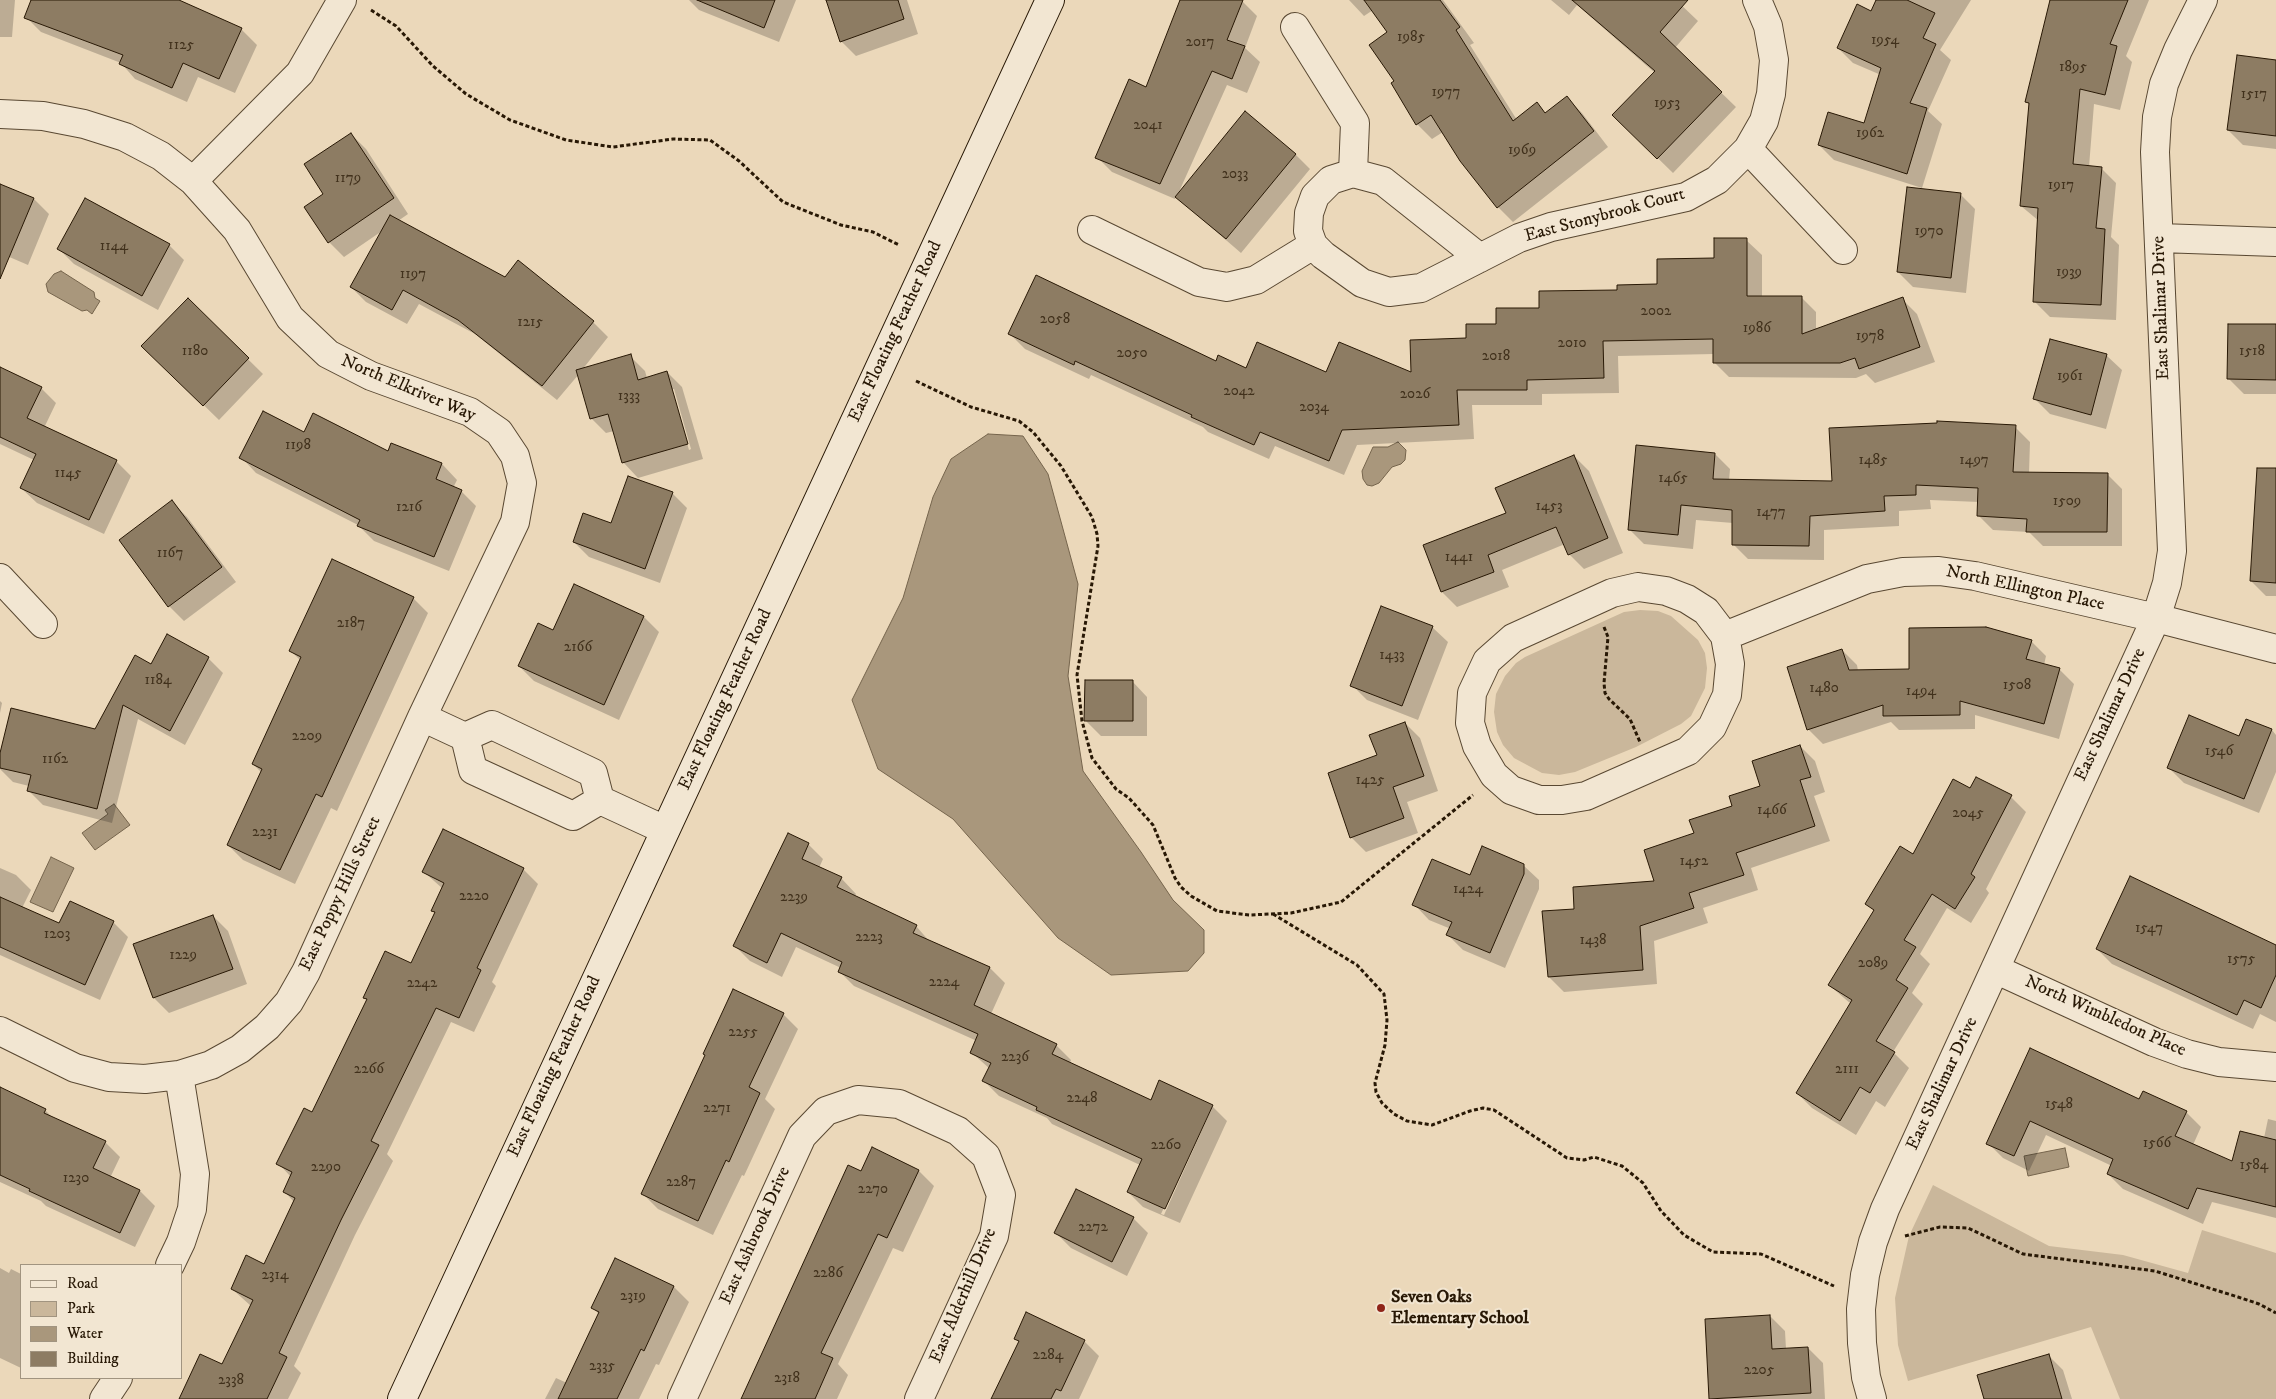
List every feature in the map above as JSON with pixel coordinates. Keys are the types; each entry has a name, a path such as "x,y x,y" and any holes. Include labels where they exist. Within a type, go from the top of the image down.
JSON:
{"street":[{"path":"193,181 300,73 342,0"},
{"name":"East Floating Feather Road","path":"402,1399 1050,0"},
{"name":"East Stonybrook Court","path":"1313,245 1323,255 1362,283 1389,292 1421,288 1519,238 1551,227 1686,197 1717,180 1748,149 1764,121 1771,94 1774,60 1768,26 1757,0"},
{"name":"East Shalimar Drive","path":"1872,1399 1866,1377 1862,1343 1863,1292 1873,1242 1886,1209 2156,618 2167,583 2172,551 2155,152 2157,117 2164,84 2178,50 2203,0"},
{"path":"1294,27 1355,123 1353,173"},
{"name":"North Elkriver Way","path":"0,114 43,116 84,124 126,137 161,156 193,181 236,230 290,318 328,354 371,376 470,412 499,432 515,456 522,483"},
{"path":"1748,149 1843,250"},
{"path":"1092,230 1199,282 1226,287 1256,280 1313,245 1308,231 1309,214 1315,196 1331,180 1353,173 1384,181 1480,258"},
{"path":"2160,238 2276,242"},
{"name":"East Poppy Hills Street","path":"0,1031 75,1068 109,1077 145,1079 179,1075 211,1065 240,1049 267,1028 289,1002 306,972 422,717 515,522 522,483"},
{"name":"North Ellington Place","path":"1726,636 1867,579 1903,572 1939,571 1975,576 2156,618 2276,649"},
{"path":"0,578 42,624"},
{"path":"1638,587 1666,591 1687,599 1706,611 1726,636 1730,664 1727,694 1712,728 1688,751 1586,796 1562,800 1538,800 1512,790 1494,775 1477,746 1470,723 1472,693 1487,660 1513,638 1612,593 1638,587"},
{"path":"422,717 465,737 492,725 593,773 600,800"},
{"path":"465,737 473,770 489,778 573,816 600,800"},
{"path":"600,800 665,830"},
{"name":"North Wimbledon Place","path":"1995,969 2154,1042 2187,1054 2219,1062 2276,1067"},
{"path":"170,1264 181,1242 192,1209 195,1174 179,1075"},
{"name":"East Ashbrook Drive","path":"682,1399 802,1136 826,1111 858,1100"},
{"name":"East Alderhill Drive","path":"858,1100 900,1104 958,1131 986,1156 1000,1195 994,1236 919,1399"},
{"path":"104,1399 117,1379"}],"path":[{"path":"371,10 396,26 434,66 466,94 510,120 566,140 613,147 673,139 710,140 739,161 783,202 841,225 873,232 899,245"},
{"path":"916,381 971,407 1019,422 1032,432 1075,486 1092,517 1098,546 1077,675 1079,705 1092,758 1116,789 1129,798 1153,825 1181,887 1205,905 1217,911 1249,915 1291,913 1341,902 1475,793"},
{"path":"1603,625 1608,636 1604,683 1605,693 1630,718 1642,747"},
{"path":"1272,914 1357,965 1384,994 1387,1020 1385,1045 1375,1083 1376,1092 1382,1103 1394,1114 1407,1121 1432,1125 1470,1111 1483,1108 1494,1110 1567,1158 1584,1160 1594,1157 1622,1166 1643,1183 1661,1211 1684,1235 1713,1252 1761,1254 1840,1288 1863,1292"},
{"path":"1873,1242 1903,1237 1940,1227 1968,1228 2023,1254 2155,1271 2238,1296 2276,1313"}],"green space":[{"path":"1640,610 1658,611 1671,616 1698,640 1705,653 1707,668 1705,688 1691,716 1681,724 1636,747 1575,772 1559,775 1542,773 1514,758 1503,745 1497,732 1494,712 1496,694 1505,676 1516,663 1525,657 1624,612"},
{"path":"1933,1185 2049,1246 2123,1255 2188,1273 2202,1230 2276,1253 2276,1399 2120,1399 2091,1327 1908,1381 1898,1345 1895,1298 1909,1236"}],"water":[{"path":"61,271 94,292 95,298 100,301 92,314 87,310 82,311 48,292 46,284 54,274"},
{"path":"988,434 1023,436 1048,474 1078,584 1068,676 1083,771 1173,900 1204,930 1204,953 1188,971 1111,975 1058,938 953,819 878,769 852,700 903,598 933,497 951,459"},
{"path":"1398,442 1406,450 1405,460 1401,464 1392,467 1379,483 1372,486 1367,485 1363,479 1362,471 1373,447 1388,447"},
{"path":"114,804 130,825 95,850 82,833 108,814 105,810"},
{"path":"51,857 74,868 53,912 30,902"},
{"path":"2065,1148 2069,1167 2028,1176 2024,1156"}],"building":[{"path":"31,0 179,0 242,28 219,79 183,63 172,88 119,64 123,55 24,18"},
{"path":"697,0 775,0 764,28"},
{"path":"826,0 898,0 904,19 840,42"},
{"path":"1180,0 1243,0 1227,40 1245,46 1232,79 1212,71 1160,184 1095,158 1129,79 1146,87"},
{"path":"1364,0 1440,0 1460,27 1456,30 1513,121 1537,102 1545,113 1567,96 1594,131 1497,208 1460,161 1431,115 1416,125 1391,83 1394,81 1369,45 1387,32"},
{"path":"1572,0 1688,0 1660,32 1722,92 1657,159 1612,115 1655,71"},
{"path":"1876,0 1907,0 1935,13 1923,38 1936,44 1910,103 1927,108 1907,174 1818,145 1828,112 1864,123 1881,68 1837,48 1857,4 1871,11"},
{"path":"2050,0 2128,0 2110,44 2117,46 2105,95 2080,89 2073,164 2102,167 2096,228 2105,229 2101,305 2033,302 2038,208 2020,206 2029,103 2025,102"},
{"path":"2237,55 2276,60 2276,136 2227,130"},
{"path":"1245,111 1296,154 1226,239 1175,197"},
{"path":"351,133 394,198 328,243 304,207 323,194 304,164"},
{"path":"0,184 34,198 0,279"},
{"path":"1907,187 1961,193 1951,278 1897,272"},
{"path":"85,198 170,244 142,296 57,249"},
{"path":"390,215 505,277 518,260 594,321 542,386 458,320 403,290 392,310 350,287"},
{"path":"1714,238 1747,238 1747,296 1802,296 1802,334 1903,297 1920,347 1859,369 1855,358 1840,363 1713,363 1713,339 1603,341 1604,378 1527,380 1527,390 1457,390 1459,425 1342,430 1329,461 1260,432 1254,445 1075,361 1074,365 1008,334 1036,275 1216,361 1218,355 1246,368 1257,342 1326,372 1339,342 1411,372 1410,340 1466,338 1466,324 1496,324 1496,308 1539,308 1539,291 1617,290 1617,285 1657,284 1657,259 1714,258"},
{"path":"188,298 249,358 203,406 141,346"},
{"path":"2228,324 2276,324 2276,380 2227,379"},
{"path":"2050,339 2107,354 2091,415 2033,399"},
{"path":"631,354 638,380 667,371 688,444 622,463 608,414 590,419 576,370"},
{"path":"0,367 42,387 27,418 117,460 89,520 20,488 36,454 0,437"},
{"path":"263,411 304,432 313,413 388,451 391,443 442,463 436,479 462,490 434,557 357,526 360,520 239,458"},
{"path":"1937,421 2016,425 2013,472 2108,473 2107,532 2026,532 2027,519 1977,516 1978,488 1916,485 1916,495 1884,496 1885,511 1810,516 1809,546 1732,545 1732,510 1681,505 1678,535 1628,530 1636,445 1715,453 1713,479 1832,481 1829,428 1937,423"},
{"path":"1574,455 1608,538 1568,555 1556,527 1488,555 1494,572 1441,592 1423,545 1506,513 1495,488"},
{"path":"2257,468 2276,468 2276,583 2250,581"},
{"path":"628,476 673,492 645,569 573,542 583,513 611,523"},
{"path":"172,500 222,567 168,607 119,540"},
{"path":"332,559 414,597 322,797 316,794 280,870 227,845 262,769 252,764 301,657 289,651"},
{"path":"574,584 644,616 604,705 518,666 538,623 553,630"},
{"path":"1381,606 1433,626 1402,706 1350,686"},
{"path":"1986,627 2032,640 2026,659 2060,668 2044,724 1960,701 1960,715 1883,716 1883,705 1807,730 1787,667 1842,649 1849,670 1909,669 1909,628"},
{"path":"167,634 209,657 170,731 123,705 97,809 27,791 31,775 0,768 0,753 11,708 95,729 135,655 151,664"},
{"path":"1085,680 1133,680 1133,721 1084,721"},
{"path":"2189,715 2239,736 2246,719 2272,729 2244,799 2167,768"},
{"path":"1405,722 1424,776 1393,787 1404,818 1350,838 1328,773 1377,755 1369,735"},
{"path":"1800,745 1811,777 1800,780 1815,826 1736,853 1744,875 1689,893 1694,908 1640,926 1643,970 1548,977 1542,911 1574,909 1573,887 1654,881 1644,850 1694,833 1689,820 1732,806 1729,796 1760,786 1752,761"},
{"path":"1976,777 2012,795 1971,874 1975,877 1955,909 1932,894 1904,940 1916,947 1896,980 1908,988 1876,1041 1895,1052 1870,1093 1860,1087 1840,1121 1796,1093 1852,1000 1828,985 1874,910 1865,904 1900,846 1913,854 1953,779 1970,788"},
{"path":"443,829 524,868 477,968 481,970 459,1018 436,1008 371,1141 379,1145 341,1220 279,1353 287,1357 267,1399 179,1399 200,1354 222,1364 253,1300 231,1289 246,1255 264,1264 295,1198 283,1192 292,1172 276,1164 304,1108 312,1112 367,999 363,998 385,951 411,963 435,912 431,911 444,883 422,872"},
{"path":"788,833 809,843 802,859 842,877 837,887 917,925 913,933 990,967 974,1005 1057,1044 1052,1054 1151,1100 1159,1080 1213,1105 1165,1209 1127,1192 1142,1159 1036,1110 1037,1107 982,1081 991,1063 970,1053 978,1034 838,972 842,962 781,933 767,963 733,946"},
{"path":"1482,846 1524,864 1524,874 1490,953 1446,935 1452,922 1412,905 1432,859 1470,875"},
{"path":"2130,876 2276,945 2276,975 2261,1008 2244,1000 2237,1015 2096,949"},
{"path":"0,897 59,923 70,901 114,921 85,985 0,947"},
{"path":"213,915 233,969 153,998 133,944"},
{"path":"733,989 784,1013 749,1087 760,1093 729,1162 726,1160 698,1221 641,1194"},
{"path":"2030,1048 2139,1099 2143,1091 2187,1111 2175,1136 2232,1161 2240,1131 2276,1140 2276,1207 2197,1188 2188,1209 2107,1174 2113,1159 2030,1121 2014,1156 1986,1144"},
{"path":"0,1087 46,1109 44,1113 106,1141 93,1168 140,1190 120,1233 29,1191 30,1189 0,1175"},
{"path":"872,1147 919,1170 887,1238 878,1234 821,1353 833,1358 815,1399 741,1399 848,1165 861,1171"},
{"path":"1076,1189 1134,1217 1112,1262 1054,1233"},
{"path":"615,1258 674,1286 644,1351 641,1349 617,1399 558,1399 599,1312 591,1308"},
{"path":"1026,1312 1085,1340 1061,1391 1056,1389 1051,1399 991,1399 1019,1341 1014,1339"},
{"path":"1770,1315 1772,1349 1808,1347 1811,1393 1709,1399 1705,1319"},
{"path":"2049,1354 2062,1399 1984,1399 1977,1375"}],"place":[{"name":"Seven Oaks Elementary School","path":"1381,1308"}]}
